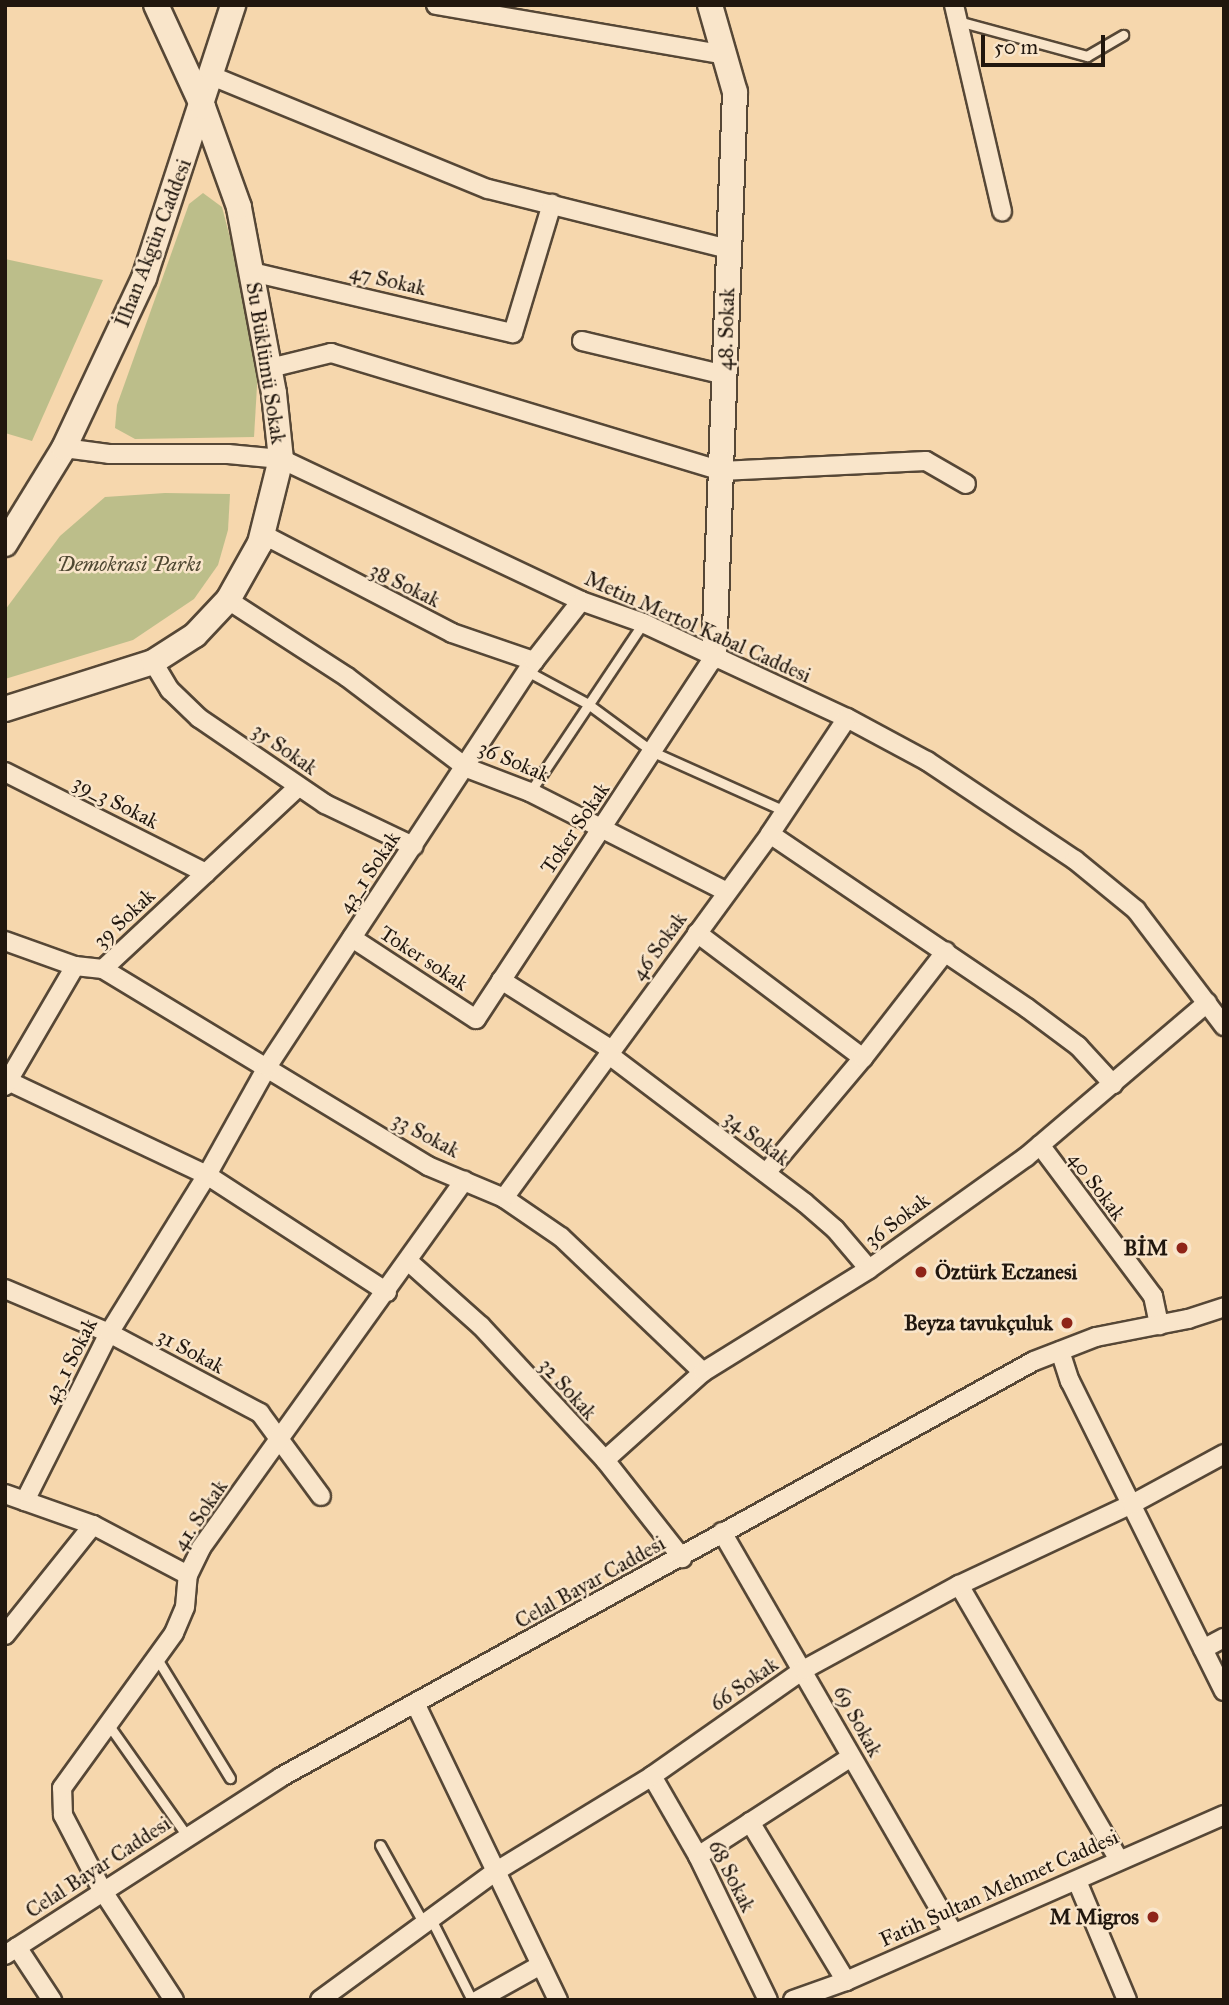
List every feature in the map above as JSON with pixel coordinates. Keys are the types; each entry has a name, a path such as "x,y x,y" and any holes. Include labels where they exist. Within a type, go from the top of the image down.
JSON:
{"main road":[{"name":"Su Büklümü Sokak","path":"5,709 153,662 195,635 228,600 262,534 281,459 270,369 239,208 203,107 156,5"},
{"name":"İlhan Akgün Caddesi","path":"5,544 64,448 144,278 203,107 233,5"},
{"name":"48. Sokak","path":"710,5 735,92 714,657"}],"street":[{"path":"436,5 724,55"},
{"path":"956,13 1002,212"},
{"path":"212,76 488,188 729,249"},
{"name":"47 Sokak","path":"252,272 513,333 552,204"},
{"path":"582,341 725,375"},
{"path":"270,369 331,353 721,471 926,461 967,484"},
{"name":"Metin Mertol Kabal Caddesi","path":"64,448 109,454 228,454 281,459 581,601 643,623 847,718 927,761 1075,860 1136,910 1224,1026"},
{"name":"38 Sokak","path":"262,534 452,633 531,666"},
{"name":"36 Sokak","path":"228,600 347,677 467,768 530,792 727,892"},
{"name":"43_1 Sokak","path":"25,1501 109,1333 207,1175 267,1067 467,768 531,666 581,601"},
{"name":"Toker Sokak","path":"471,1016 476,1019 714,657"},
{"name":"35 Sokak","path":"153,662 170,690 199,718 298,787 413,846"},
{"name":"46 Sokak","path":"504,1198 770,834 847,718"},
{"name":"39_3 Sokak","path":"5,772 206,873"},
{"name":"39 Sokak","path":"7,1083 75,966 103,969 298,787"},
{"path":"770,834 946,951 1077,1046 1113,1084"},
{"path":"697,933 863,1058"},
{"name":"Toker sokak","path":"352,938 471,1016"},
{"path":"5,941 75,966"},
{"path":"766,1172 863,1058 946,951"},
{"name":"33 Sokak","path":"103,969 428,1166 504,1198 561,1237 703,1371"},
{"name":"34 Sokak","path":"501,980 610,1052 766,1172 835,1229 869,1269"},
{"name":"36 Sokak","path":"605,1460 703,1371 869,1269 1040,1145 1207,1003"},
{"path":"7,1083 207,1175 387,1292"},
{"name":"40 Sokak","path":"1040,1145 1153,1296 1159,1325"},
{"name":"41. Sokak","path":"174,2000 102,1890 63,1815 62,1788 174,1633 185,1607 188,1575 201,1548 387,1292 464,1180"},
{"name":"32 Sokak","path":"408,1261 481,1326 605,1460 682,1558"},
{"name":"31 Sokak","path":"5,1289 109,1333 260,1413 281,1438 321,1496"},
{"name":"Celal Bayar Caddesi","path":"10,1949 281,1777 682,1558 722,1532 1034,1360 1096,1337 1159,1325 1224,1307"},
{"path":"1060,1351 1070,1381 1224,1691"},
{"name":"66 Sokak","path":"320,2000 495,1872 652,1776 803,1670 959,1585 1132,1504 1224,1454"},
{"path":"5,1494 93,1525 188,1575"},
{"path":"5,1635 93,1525"},
{"name":"69 Sokak","path":"722,1532 953,1932"},
{"path":"959,1585 1119,1860"},
{"path":"1203,1649 1224,1638"},
{"path":"415,1703 558,2000"},
{"path":"698,1856 851,1756"},
{"name":"68 Sokak","path":"652,1776 698,1856 768,2000"},
{"name":"Fatih Sultan Mehmet Caddesi","path":"793,2000 846,1981 1224,1815"},
{"path":"750,1822 846,1981"},
{"path":"1077,1881 1128,2000"},
{"path":"10,1949 51,2000"},
{"path":"478,2000 541,1965"}],"lane":[{"path":"956,13 1087,56 1123,35"},
{"path":"530,792 643,623"},
{"path":"531,666 653,752 785,811"},
{"path":"156,1657 230,1778"},
{"path":"107,1723 187,1836"},
{"path":"380,1845 472,2000"}],"green space":[{"path":"203,193 222,207 249,311 258,369 254,437 135,439 115,428 117,405 189,204"},
{"path":"5,259 103,280 32,441 5,433"},
{"name":"Demokrasi Parkı","path":"165,493 230,494 228,530 218,565 194,599 133,640 5,679 5,610 60,536 105,497"}],"place":[{"name":"BİM","path":"1182,1248"},
{"name":"Öztürk Eczanesi","path":"921,1272"},
{"name":"Beyza tavukçuluk","path":"1067,1323"},
{"name":"M Migros","path":"1153,1917"}]}
